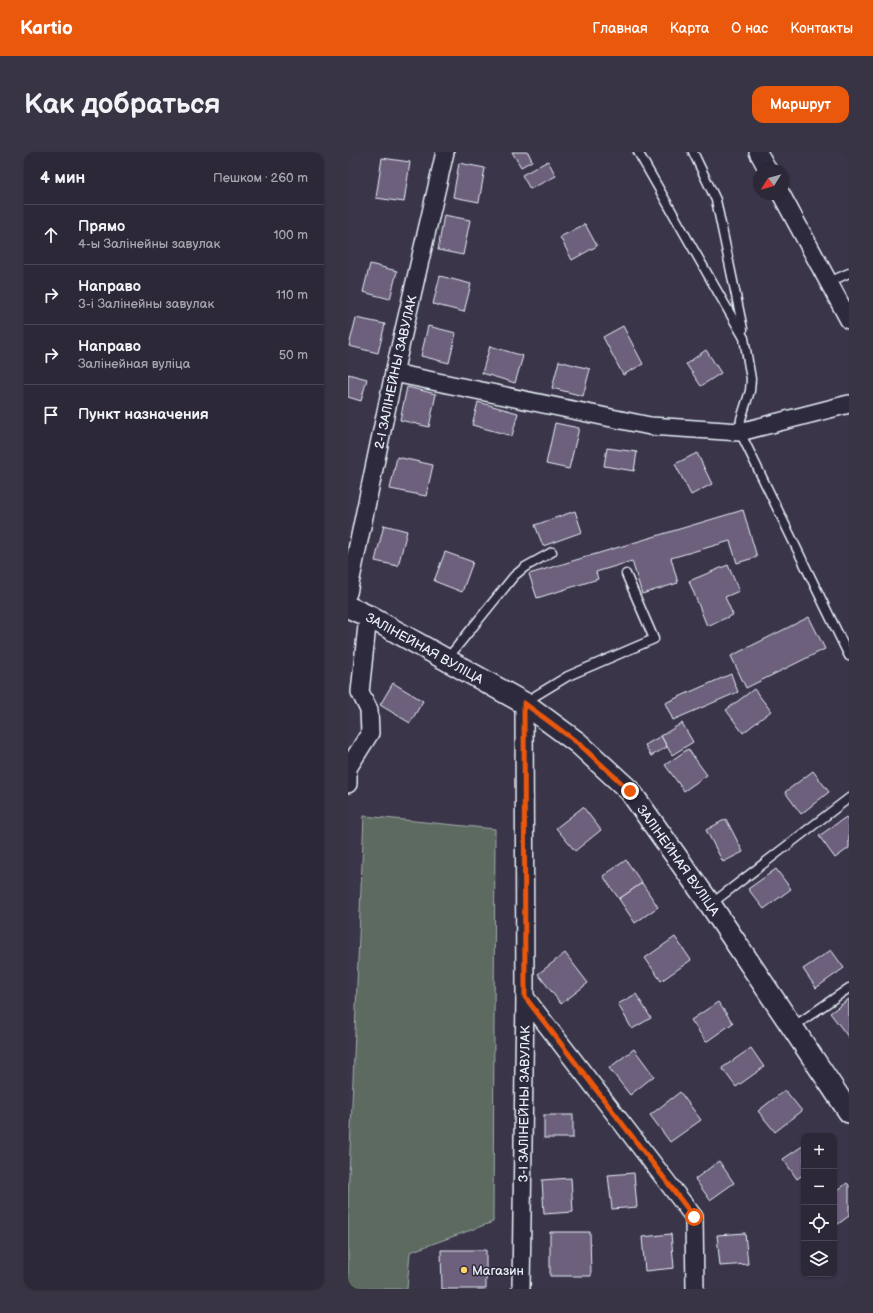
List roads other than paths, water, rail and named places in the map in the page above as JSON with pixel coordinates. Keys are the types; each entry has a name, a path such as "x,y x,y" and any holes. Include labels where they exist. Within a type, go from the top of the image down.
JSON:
{"street":[{"name":"2-І ЗАЛІНЕЙНЫ ЗАВУЛАК","path":"348,593 394,373 445,152"},
{"path":"758,152 765,164"},
{"path":"784,200 849,320"},
{"path":"394,373 650,426 740,432 849,404"},
{"name":"ЗАЛІНЕЙНАЯ ВУЛІЦА","path":"348,607 368,616 524,703 578,743 630,791 710,904 849,1112"},
{"path":"348,784 348,768 370,733 369,710 360,692 368,616"},
{"name":"3-І ЗАЛІНЕЙНЫ ЗАВУЛАК","path":"521,1289 525,997 524,703"},
{"path":"525,997 694,1217 695,1289"}],"lane":[{"path":"638,152 744,338"},
{"path":"693,152 716,200 751,379 750,391 741,418 740,432 849,656"},
{"path":"829,282 849,273"},
{"path":"447,660 514,576 526,567 552,552"},
{"path":"524,703 568,676 654,639 626,574"},
{"path":"710,904 849,798"},
{"path":"792,1027 849,988"}],"place":[{"name":"Магазин","path":"464,1270"}]}
